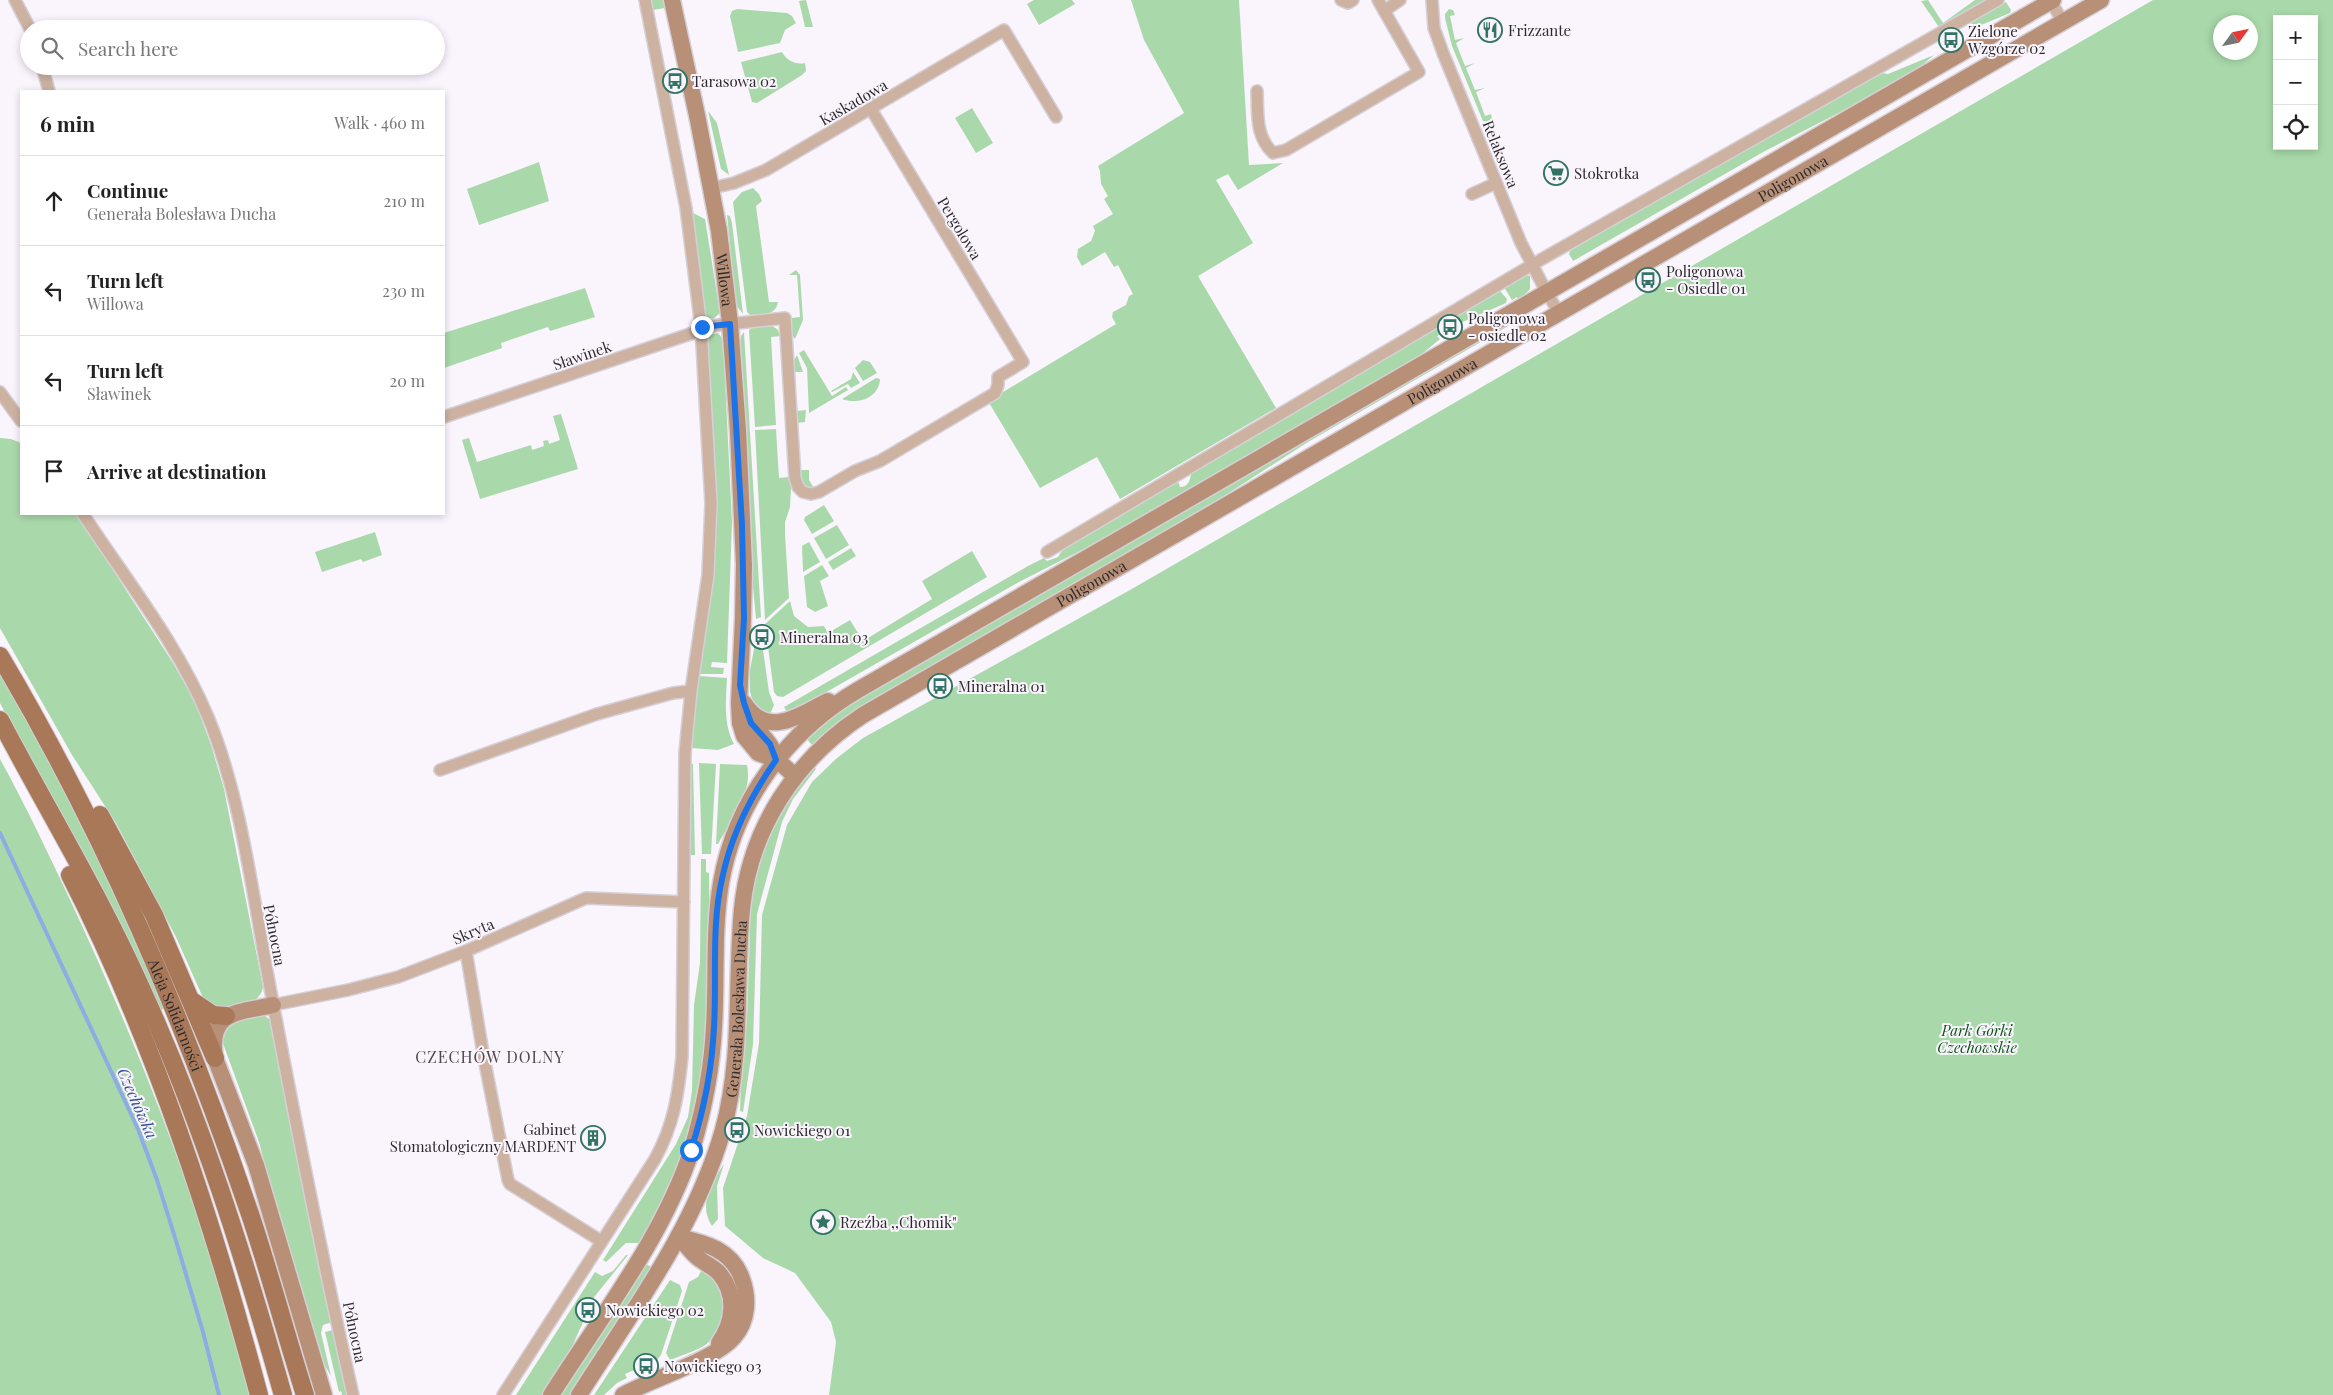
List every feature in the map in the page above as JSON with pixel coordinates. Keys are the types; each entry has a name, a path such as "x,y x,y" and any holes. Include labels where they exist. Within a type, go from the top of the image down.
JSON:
{"main road":[{"name":"Willowa","path":"672,0 720,232 730,324 743,533 744,618 739,715 744,736 758,753 776,760 795,776"},
{"name":"Poligonowa","path":"776,760 805,729 826,711 858,690 2051,0"},
{"name":"Poligonowa","path":"795,776 824,744 863,715 2101,0"},
{"name":"Aleja Solidarności","path":"0,656 52,747 119,878 173,1003 250,1215 305,1395"},
{"name":"Willowa","path":"740,685 751,723 770,744 776,760"},
{"path":"744,703 759,719 774,723 785,722 831,700 858,690"},
{"name":"Aleja Solidarności","path":"0,720 126,956 166,1044 232,1225 283,1395"},
{"path":"52,747 83,787 138,883 192,1001 256,1165 324,1395"},
{"name":"Generała Bolesława Ducha","path":"551,1395 659,1225 675,1192 691,1150 708,1081 714,1028 717,914 724,867 732,840 745,811 776,760"},
{"path":"27,771 48,827 128,1001 187,1157 233,1299 259,1395"},
{"name":"Generała Bolesława Ducha","path":"579,1395 679,1237 708,1176 723,1128 730,1097 738,1040 741,918 747,877 767,820 795,776"},
{"path":"192,1001 212,1015 226,1016 274,1005"},
{"path":"215,1058 216,1032 226,1016"},
{"path":"623,1395 712,1353 734,1338 742,1324 747,1306 746,1290 741,1275 725,1254 706,1243 679,1237 659,1225"}],"street":[{"path":"15,0 25,20"},
{"path":"503,1395 664,1142 678,1102 682,1057 685,753 691,691 708,575 711,536 702,327 686,208 645,0"},
{"path":"1341,0 1348,3 1353,0"},
{"path":"1257,91 1259,132 1265,146 1273,153 1286,150 1419,72 1378,0"},
{"path":"1384,11 1400,0"},
{"name":"Relaksowa","path":"1432,0 1434,28 1496,183 1532,265 1559,312"},
{"path":"1047,552 1532,265 1998,0"},
{"path":"2051,0 2064,22"},
{"name":"Kaskadowa","path":"712,188 734,183 766,170 871,110 1004,30 1056,118"},
{"path":"45,75 49,90"},
{"name":"Pergolowa","path":"871,110 1023,362"},
{"path":"1472,194 1496,183"},
{"name":"Sławinek","path":"445,417 696,332 702,327 785,318 794,478 798,487 803,492 811,494 820,492 855,471 880,461 995,393 998,377 1023,362"},
{"path":"0,392 20,420"},
{"name":"Północna","path":"84,515 177,654 208,718 227,776 238,821 353,1395"},
{"path":"440,770 597,714 673,693 691,691"},
{"name":"Skryta","path":"274,1005 374,985 466,951 586,898 684,902"},
{"path":"466,951 484,1060 508,1180 510,1184 601,1242"}],"green space":[{"path":"651,0 663,0 665,8 653,10"},
{"path":"806,0 813,27 805,27 799,1"},
{"path":"1034,0 1072,0 1075,4 1039,25 1027,4"},
{"path":"1131,0 1239,0 1249,165 1283,163 1238,190 1228,174 1216,180 1253,243 1198,276 1276,408 1120,499 1097,457 1040,488 988,401 1116,324 1112,317 1113,312 1126,305 1129,296 1133,294 1118,265 1114,267 1105,252 1082,266 1077,257 1078,249 1091,241 1095,231 1093,226 1113,214 1104,199 1108,196 1101,184 1098,166 1184,113 1144,40"},
{"path":"1928,0 1943,23 1975,0 1988,0 1939,27 1921,1"},
{"name":"Park Górki Czechowskie","path":"2153,0 2333,0 2333,1395 829,1395 836,1342 831,1322 795,1273 763,1258 725,1226 723,1188 747,1116 759,1043 762,915 787,825 812,782 837,758 863,738 1130,590"},
{"path":"2006,2 2011,10 2010,13 1974,28 1971,23"},
{"path":"737,9 787,13 792,16 796,23 785,30 780,43 738,52 730,16 732,11"},
{"path":"1449,9 1453,10 1455,15 1450,16 1455,40 1464,38 1456,43 1465,66 1475,63 1466,68 1475,90 1485,88 1476,92 1485,116 1491,114 1492,119 1488,122 1483,121 1452,46 1445,18 1445,14"},
{"path":"782,52 792,62 805,63 806,71 757,103 752,102 741,62"},
{"path":"1934,55 1915,71 1765,151 1573,261 1569,254 1570,251 1602,232 1881,73 1888,74"},
{"path":"881,84 887,92 883,94 878,87 871,92 875,99 855,111 851,102"},
{"path":"972,108 993,143 976,153 955,118"},
{"path":"708,111 717,123 729,175 721,169"},
{"path":"539,162 549,201 479,225 467,189"},
{"path":"753,188 759,194 762,201 756,206 769,302 778,302 777,307 771,312 750,315 747,312 733,202 742,192"},
{"path":"693,213 705,219 720,313 713,319 707,317 704,311"},
{"path":"727,215 730,216 732,223 743,314 736,305"},
{"path":"796,270 800,275 803,320 795,339 792,335 791,318 800,317 797,275 789,275"},
{"path":"1525,275 1530,276 1530,289 1518,301 1517,297 1512,300 1505,289 1506,286"},
{"path":"585,288 595,317 550,331 548,327 501,343 502,348 445,368 445,333"},
{"path":"1500,291 1507,299 1506,303 1458,324 1456,322 1443,329 1444,332 1437,336 1440,339 1416,359 1117,532 1019,582 788,714 784,707 1028,566 1044,558 1047,561 1058,557 1064,547 1178,481 1180,487 1187,485 1191,474"},
{"path":"1516,319 1517,321 1308,442 1199,512 844,719 812,745 806,738 848,705"},
{"path":"772,326 777,329 781,336 771,337 776,425 755,427 749,330"},
{"path":"744,332 761,617 756,619 751,565 747,447 740,346 741,336"},
{"path":"718,333 723,339 732,522 727,663 712,662 711,667 724,668 723,674 698,674 711,595 717,516 707,339 709,335"},
{"path":"804,350 832,396 846,387 848,390 809,413 807,368 799,353"},
{"path":"797,355 803,372 795,372 794,360"},
{"path":"863,360 870,362 877,373 863,381 855,368"},
{"path":"853,372 860,383 851,388 848,384 831,391 851,379"},
{"path":"876,378 880,379 879,386 872,395 855,401 842,399"},
{"path":"806,410 805,422 797,423 797,411"},
{"path":"561,414 578,469 480,499 462,440 469,438 477,462 531,445 532,450 544,446 543,441 548,440 549,444 560,440 553,416"},
{"path":"776,429 779,478 789,477 791,488 790,507 785,522 789,598 765,620 755,430"},
{"path":"0,438 20,443 20,515 78,515 173,663 195,702 211,745 224,789 263,987 261,993 252,1002 217,1010 204,1000 176,937 116,823 72,755 0,628"},
{"path":"800,470 809,470 809,480 814,488 806,489 800,480"},
{"path":"824,505 834,521 812,534 804,520 805,517"},
{"path":"837,525 849,545 826,559 814,538"},
{"path":"375,532 382,555 363,562 361,559 322,572 315,552"},
{"path":"809,542 820,562 803,572 802,546"},
{"path":"851,548 856,556 833,570 828,562"},
{"path":"972,551 987,577 783,697 777,696 774,692 765,624 790,601 794,616 808,627 824,626 828,633 850,620 863,641 932,599 922,581"},
{"path":"822,565 829,576 820,581 828,606 815,612 807,607 804,576"},
{"path":"762,643 769,692 774,705 769,716 754,705 750,692 750,670 755,644"},
{"path":"0,669 52,763 109,876 166,1008 160,1010 0,703"},
{"path":"699,676 727,678 727,720 730,736 734,744 718,750 691,748"},
{"path":"0,759 72,904 150,1084 173,1145 214,1269 249,1395 0,1395"},
{"path":"699,763 716,764 711,854 702,854"},
{"path":"690,764 693,764 695,855 690,855"},
{"path":"720,764 747,765 748,776 747,786 740,806 718,844 716,844"},
{"path":"813,766 816,769 793,799 782,822 757,914 753,1044 743,1112 740,1111 741,1079 747,1019 751,901 755,880 768,836 781,809"},
{"path":"701,859 706,859 706,872 709,873 709,971 707,1018 702,1064 694,1109 681,1154 664,1198 640,1243 626,1243 606,1262 603,1260 676,1144 688,1117 692,1091 694,1005 700,963"},
{"path":"263,1014 271,1021 332,1322 323,1325 321,1333 331,1376 312,1344 259,1142 221,1038 225,1023"},
{"path":"724,1164 717,1186 718,1219 712,1226 706,1210 706,1202 711,1186"},
{"path":"628,1255 591,1301 588,1300 581,1312 583,1313 581,1318 584,1320 571,1349 542,1395 516,1395 595,1272 602,1276 613,1271"},
{"path":"644,1263 653,1268 570,1395 561,1395"},
{"path":"703,1267 715,1277 727,1307 713,1338 708,1343 670,1360 666,1353 689,1282 698,1277"},
{"path":"670,1280 680,1285 682,1291 661,1355 657,1360 625,1374 627,1378 617,1383 604,1395 594,1395"},
{"path":"333,1330 348,1395 342,1395 341,1391 339,1392 325,1332"}],"waterway":[{"name":"Czechówka","path":"0,833 138,1129 157,1180 177,1244 219,1395"}],"place":[{"name":"Frizzante","path":"1490,30"},
{"name":"Zielone Wzgórze 02","path":"1951,40"},
{"name":"Tarasowa 02","path":"675,81"},
{"name":"Stokrotka","path":"1556,173"},
{"name":"Poligonowa - Osiedle 01","path":"1648,280"},
{"name":"Poligonowa - osiedle 02","path":"1450,327"},
{"name":"Mineralna 03","path":"762,637"},
{"name":"Mineralna 01","path":"940,686"},
{"name":"Nowickiego 01","path":"737,1130"},
{"name":"Gabinet Stomatologiczny MARDENT","path":"593,1138"},
{"name":"Rzeźba ,,Chomik\"","path":"823,1222"},
{"name":"Nowickiego 02","path":"588,1310"},
{"name":"Nowickiego 03","path":"646,1366"}],"district":[{"name":"CZECHÓW DOLNY","path":"490,1056"}],"route":[{"path":"691,1150 703,1106 712,1061 717,914 724,867 734,834 745,811 762,779 776,760 770,744 751,723 740,685 744,618 744,565 735,375 730,324 702,327"}]}
